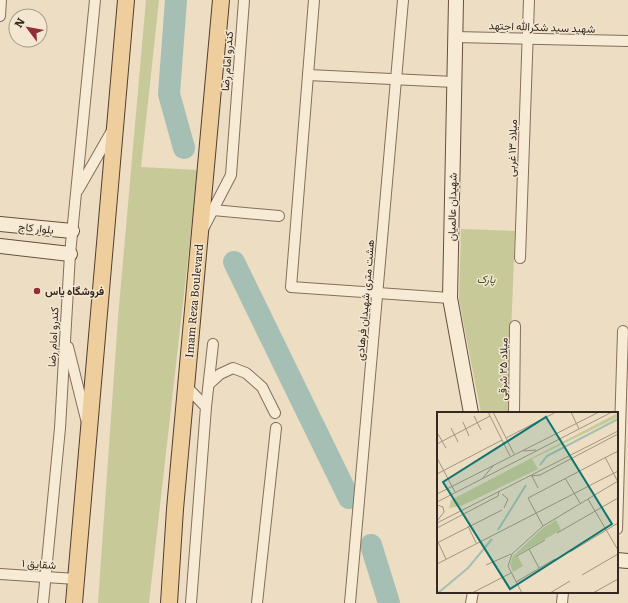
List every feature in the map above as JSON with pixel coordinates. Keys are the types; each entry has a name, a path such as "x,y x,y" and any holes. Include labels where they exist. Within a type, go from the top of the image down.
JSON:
{"main road":[{"path":"74,603 126,0"},
{"name":"Imam Reza Boulevard","path":"169,603 175,509 221,0"}],"street":[{"path":"0,15 1,0"},
{"name":"کندرو امام رضا","path":"43,603 60,428 70,254 95,0"},
{"name":"کندرو امام رضا","path":"199,236 231,175 244,0"},
{"path":"314,0 291,287 450,298"},
{"name":"هشت متری شهیدان فرهادی","path":"350,603 403,0"},
{"name":"شهیدان عالمیان","path":"456,0 450,298 471,412"},
{"name":"میلاد ۱۳ غربی","path":"520,258 529,0"},
{"name":"شهید سید شکرالله اجتهد","path":"455,36 628,41"},
{"path":"308,75 454,82"},
{"path":"76,193 116,123"},
{"path":"213,210 279,216"},
{"name":"بلوار کاج","path":"0,224 72,231"},
{"path":"50,251 56,247 58,240 58,236 54,229"},
{"name":"بلوار کاج","path":"0,246 70,254"},
{"name":"میلاد ۲۵ شرقی","path":"514,412 515,326"},
{"path":"618,478 623,331"},
{"path":"65,337 89,431"},
{"path":"191,603 206,407 213,344"},
{"path":"209,384 220,374 233,368 246,373 262,387 275,413"},
{"path":"186,386 206,407"},
{"path":"257,603 276,428"},
{"path":"618,560 628,561"},
{"name":"شقایق ۱","path":"0,574 76,579"},
{"path":"471,603 473,593"},
{"path":"562,603 563,593"}],"green space":[{"path":"146,0 159,0 141,167 198,170 149,603 98,603 118,318"},
{"name":"پارک","path":"461,229 515,231 508,412 481,412 459,300"}],"waterway":[{"path":"176,0 169,94 184,148"},
{"path":"234,262 349,498"},
{"path":"371,545 389,603"}],"place":[{"name":"فروشگاه یاس","path":"37,291"}]}
